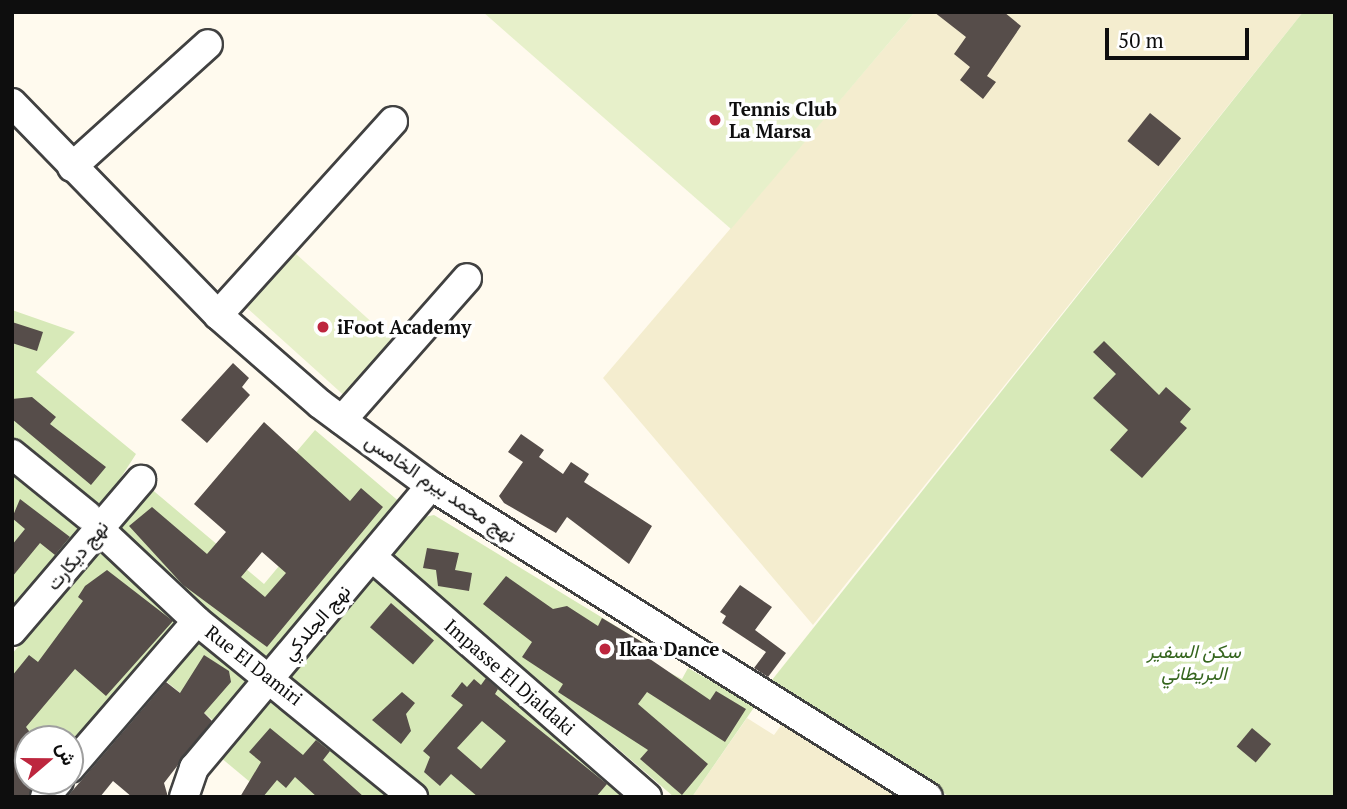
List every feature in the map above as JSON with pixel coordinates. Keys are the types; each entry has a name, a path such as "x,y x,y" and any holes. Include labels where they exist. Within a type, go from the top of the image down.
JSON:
{"street":[{"path":"72,167 208,44"},
{"name":"نهج محمد بيرم الخامس","path":"13,105 218,315 342,420 431,486 928,797"},
{"path":"218,315 393,121"},
{"path":"342,420 467,278"},
{"name":"Rue El Damiri","path":"12,454 93,522 197,621 270,676 413,797"},
{"name":"نهج ديكارت","path":"12,631 93,522 141,480"},
{"name":"نهج الجلدكي","path":"184,797 194,768 431,486"},
{"name":"Impasse El Djaldaki","path":"372,557 647,797"},
{"path":"84,752 197,621"}],"shaded area":[{"path":"915,12 1303,12 813,625 603,378"},
{"path":"747,718 774,735 782,724 897,797 692,797"}],"green space":[{"name":"Tennis Club La Marsa","path":"483,12 915,12 731,229"},
{"name":"سكن السفير البريطاني","path":"1303,12 1335,12 1335,797 950,797 768,685"},
{"name":"iFoot Academy","path":"295,253 399,347 350,401 246,307"},
{"path":"12,310 75,332 36,372 136,454 100,510 12,437"},
{"path":"315,430 402,504 269,662 113,529 149,487 264,584 315,523 269,484"},
{"path":"12,471 83,530 17,610 12,605"},
{"path":"434,515 652,648 645,660 682,679 688,668 755,706 692,797 674,797 391,553 424,517"},
{"path":"103,546 189,619 84,743 84,725 14,725 14,795 41,795 39,797 12,797 12,654"},
{"path":"373,575 635,797 431,797 288,676"},
{"path":"204,632 255,675 215,723 164,679"},
{"path":"272,695 393,797 268,797 220,757"}],"building":[{"path":"934,12 1004,12 1021,26 987,76 996,82 983,99 960,80 970,67 954,54 966,37"},
{"path":"1150,113 1181,138 1158,166 1127,141"},
{"path":"12,322 43,332 37,351 12,343"},
{"path":"1104,341 1159,395 1166,387 1191,409 1180,422 1187,428 1142,478 1110,450 1128,430 1093,398 1116,374 1093,352"},
{"path":"233,363 249,378 242,387 250,395 207,443 181,420"},
{"path":"32,397 56,417 50,424 106,467 91,485 12,419 12,399"},
{"path":"264,422 350,501 361,488 383,507 267,647 183,585 129,526 152,507 207,554 226,532 194,504","holes":["262,552 286,573 265,597 241,577"]},
{"path":"521,434 544,450 539,457 563,474 571,462 589,474 584,482 652,526 629,564 567,517 556,533 504,503 499,496 523,462 508,452"},
{"path":"20,499 70,537 55,555 40,543 12,577 12,545 25,529 12,518"},
{"path":"427,548 459,553 455,570 472,573 469,591 438,586 436,570 423,568"},
{"path":"107,570 173,621 106,696 75,669 28,725 14,725 14,795 30,795 12,797 12,676 29,655 38,662 83,601 78,597 85,586"},
{"path":"506,576 553,609 567,606 598,626 602,618 652,648 647,657 710,700 716,691 746,709 725,742 647,692 638,704 708,764 682,795 640,759 648,750 558,692 563,684 522,657 532,642 483,604"},
{"path":"740,585 772,607 755,630 786,653 768,677 754,668 766,652 722,623 726,616 720,612"},
{"path":"391,603 434,640 413,665 370,627"},
{"path":"204,655 229,671 231,682 204,713 212,721 164,783 168,797 132,797 113,781 100,797 67,797 84,795 84,777 166,682 180,693"},
{"path":"486,678 498,689 495,694 607,784 596,797 478,797 451,774 440,786 424,772 430,757 423,751 463,705 451,696 462,682 467,687 474,679 481,685","holes":["482,721 506,741 481,769 457,748"]},
{"path":"402,692 415,703 406,714 411,731 401,744 372,720"},
{"path":"270,728 303,755 316,740 330,751 323,760 364,797 317,797 295,777 286,788 277,780 263,797 240,797 261,762 249,752"},
{"path":"1252,728 1271,744 1256,762 1237,746"}],"place":[{"name":"Tennis Club La Marsa","path":"715,120"},
{"name":"iFoot Academy","path":"323,327"},
{"name":"Ikaa Dance","path":"605,649"}]}
